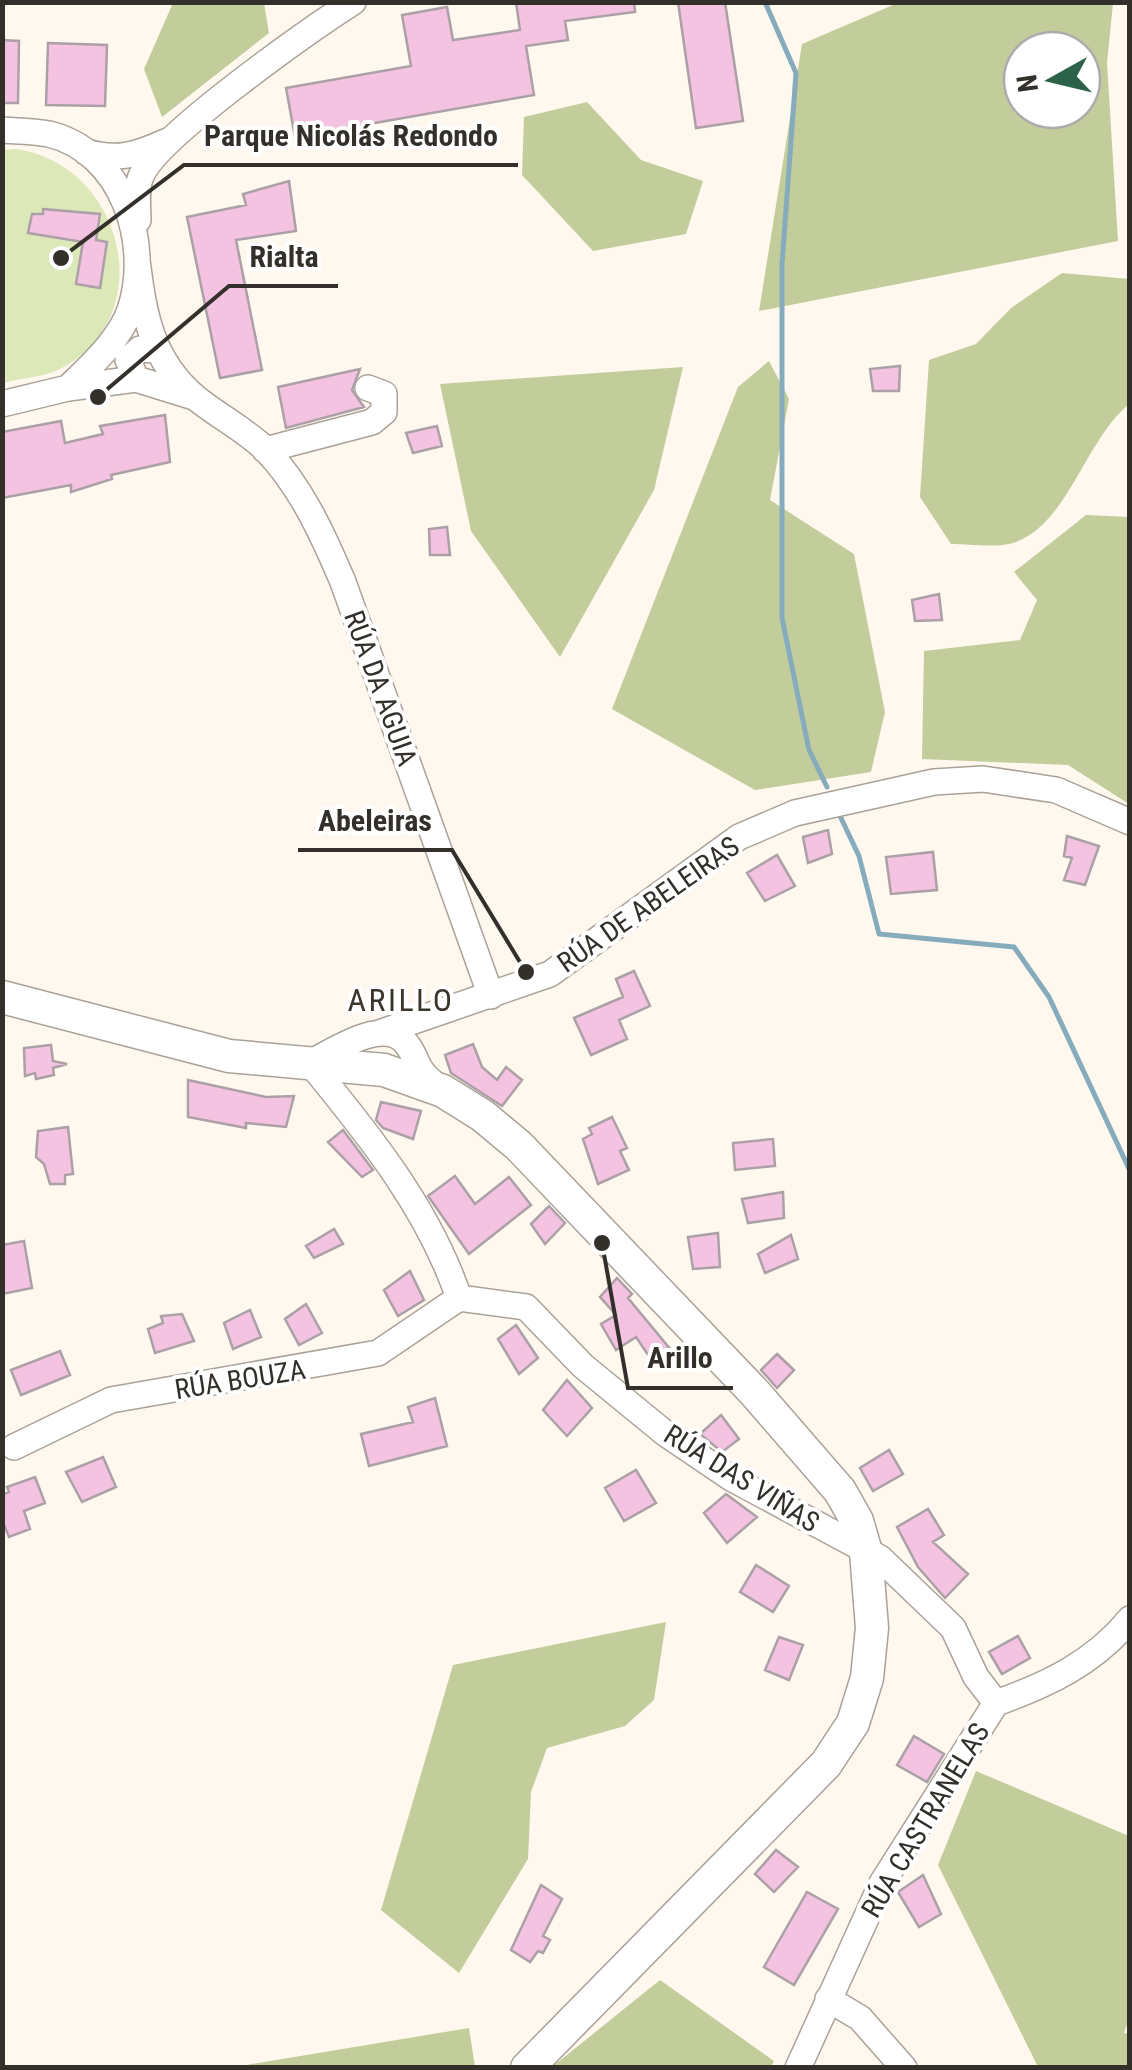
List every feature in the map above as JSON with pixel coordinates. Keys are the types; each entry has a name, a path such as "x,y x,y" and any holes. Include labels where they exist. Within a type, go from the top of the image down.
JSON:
{"main road":[{"path":"2,997 190,1048 379,1069 442,1091 483,1116 519,1146 755,1393 840,1492 857,1521 866,1552 872,1628 866,1678 853,1723 801,1794 527,2068"}],"street":[{"path":"138,253 138,190 142,173 174,137 318,24 353,2"},
{"name":"RÚA DA AGUIA","path":"2,130 50,134 86,152 128,203 144,316 155,350 196,398 265,450 295,486 344,582 491,996"},
{"path":"86,152 104,157 135,156 174,137"},
{"name":"RÚA DA AGUIA","path":"68,388 95,362 130,310 138,253"},
{"path":"136,380 128,360 140,348 155,350"},
{"name":"RÚA DA AGUIA","path":"2,404 68,388 136,380 196,398"},
{"path":"265,450 372,422 384,412 384,394 368,388"},
{"name":"RÚA DE ABELEIRAS","path":"310,1062 380,1032 550,974 739,837 813,808 934,782 982,779 1056,790 1130,822"},
{"name":"RÚA DE ABELEIRAS","path":"379,1069 457,1006"},
{"path":"379,1069 369,1043 380,1032 395,1034 408,1045 417,1070 442,1091"},
{"path":"310,1062 403,1186 443,1251 460,1298"},
{"name":"RÚA BOUZA","path":"14,1447 111,1400 378,1353 460,1298"},
{"name":"RÚA DAS VIÑAS","path":"460,1298 526,1307 583,1366 666,1434 731,1478 866,1552"},
{"name":"RÚA CASTRANELAS","path":"798,2068 882,1883 996,1703 976,1677 953,1628 880,1558 866,1552"},
{"path":"996,1703 1048,1684 1078,1666 1130,1620"},
{"path":"828,1998 860,2018 904,2068"}],"green space":[{"path":"900,2 1113,3 1107,63 1118,241 759,311 802,44"},
{"path":"173,3 264,3 269,33 162,117 144,69"},
{"path":"587,102 641,160 703,181 686,234 593,251 522,175 524,117"},
{"path":"16,149 53,160 82,182 104,210 116,244 119,278 112,313 93,343 56,371 3,383 3,150"},
{"path":"1062,273 1129,279 1129,404 1099,440 1062,501 1032,533 1006,544 951,544 920,497 929,360 976,344 1011,308"},
{"path":"769,361 789,399 770,500 854,554 885,712 871,772 755,790 612,709 738,387"},
{"path":"683,367 654,490 560,657 471,531 440,384"},
{"path":"1086,515 1129,517 1129,804 1068,765 922,759 924,651 1020,640 1037,600 1014,572"},
{"path":"666,1622 654,1700 625,1726 547,1748 531,1792 528,1859 459,1973 381,1910 453,1665"},
{"path":"976,1771 1129,1836 1130,2016 1124,2033 1129,2034 1129,2067 1038,2067 938,1865"},
{"path":"660,1980 774,2061 771,2067 552,2067"},
{"path":"469,2028 475,2067 234,2067"}],"building":[{"path":"516,2 634,2 635,12 565,21 568,40 526,46 534,95 295,137 286,88 411,66 402,15 447,7 453,40 520,30"},
{"path":"678,2 725,2 743,121 696,128"},
{"path":"2,40 19,41 18,103 2,103"},
{"path":"48,43 107,45 105,106 46,105"},
{"path":"289,181 296,231 236,240 262,370 220,378 187,217 246,205 243,194"},
{"path":"43,209 100,214 96,240 107,242 100,288 76,284 83,242 28,233 32,214 43,214"},
{"path":"900,366 899,391 873,391 870,369"},
{"path":"360,369 352,390 364,407 286,428 278,387"},
{"path":"165,415 170,462 111,475 112,479 71,492 71,485 2,498 2,432 61,421 65,443 103,434 100,426"},
{"path":"437,426 442,446 413,453 406,433"},
{"path":"447,527 450,555 430,555 429,529"},
{"path":"939,594 942,620 915,621 912,600"},
{"path":"828,830 832,854 808,863 803,837"},
{"path":"1067,836 1099,846 1085,885 1064,880 1072,858 1064,856"},
{"path":"933,852 937,890 891,894 886,857"},
{"path":"777,855 795,886 765,901 747,873"},
{"path":"634,971 650,1006 619,1020 627,1039 591,1055 574,1018 623,997 616,979"},
{"path":"473,1044 482,1067 497,1080 506,1067 522,1080 502,1106 451,1073 445,1055"},
{"path":"51,1045 53,1061 67,1064 53,1068 54,1075 36,1079 35,1073 25,1076 24,1048"},
{"path":"188,1080 266,1097 294,1096 286,1127 246,1123 246,1128 188,1117"},
{"path":"381,1102 421,1111 413,1139 383,1128 376,1120"},
{"path":"612,1117 627,1148 620,1151 629,1170 598,1184 583,1139 592,1134 589,1128"},
{"path":"68,1127 73,1174 65,1175 65,1184 50,1184 44,1164 36,1157 38,1131"},
{"path":"343,1130 373,1170 362,1177 328,1142"},
{"path":"773,1139 775,1166 735,1170 733,1143"},
{"path":"455,1176 475,1204 509,1177 531,1205 469,1254 428,1196"},
{"path":"783,1192 784,1218 748,1223 742,1199"},
{"path":"549,1206 565,1223 545,1244 531,1224"},
{"path":"334,1229 343,1244 314,1258 306,1246"},
{"path":"718,1233 720,1267 693,1269 688,1237"},
{"path":"791,1235 798,1259 765,1273 758,1254"},
{"path":"24,1241 32,1288 2,1294 2,1245"},
{"path":"410,1271 424,1300 398,1316 384,1290"},
{"path":"617,1278 632,1294 628,1298 671,1350 655,1365 636,1337 616,1350 601,1324 616,1315 600,1297"},
{"path":"306,1304 322,1333 299,1345 285,1319"},
{"path":"250,1310 261,1337 233,1349 224,1323"},
{"path":"182,1314 194,1341 155,1353 148,1329 163,1323 161,1316"},
{"path":"516,1325 538,1358 519,1374 498,1339"},
{"path":"60,1351 70,1375 21,1395 11,1370"},
{"path":"777,1354 794,1370 777,1388 761,1370"},
{"path":"567,1380 592,1408 567,1436 543,1410"},
{"path":"435,1398 447,1446 369,1466 361,1434 413,1422 408,1407"},
{"path":"721,1415 739,1439 722,1452 700,1434"},
{"path":"889,1450 903,1474 873,1491 860,1468"},
{"path":"103,1457 116,1487 82,1502 66,1472"},
{"path":"636,1470 656,1503 624,1521 605,1488"},
{"path":"35,1477 45,1503 24,1511 30,1529 9,1537 2,1520 2,1494 9,1492 7,1487"},
{"path":"726,1494 757,1517 727,1543 704,1513"},
{"path":"928,1509 944,1535 933,1542 968,1574 945,1598 918,1567 897,1527"},
{"path":"756,1565 789,1586 773,1612 740,1592"},
{"path":"1018,1636 1030,1658 1002,1674 989,1652"},
{"path":"779,1637 803,1645 789,1680 765,1670"},
{"path":"914,1736 944,1754 927,1782 897,1765"},
{"path":"776,1850 798,1867 774,1892 755,1874"},
{"path":"923,1875 941,1914 919,1927 898,1892"},
{"path":"541,1885 562,1899 543,1936 550,1940 543,1953 538,1951 530,1962 511,1950"},
{"path":"807,1892 838,1909 794,1985 764,1967"}],"waterway":[{"path":"765,2 796,73 782,264 782,618 809,750 827,787"},
{"path":"841,818 859,856 879,934 1014,947 1049,997 1130,1171"},
{"path":"1130,1326 1130,1358"}],"place":[{"name":"Parque Nicolás Redondo","path":"61,258"},
{"name":"Rialta","path":"98,397"},
{"name":"Abeleiras","path":"526,972"},
{"name":"Arillo","path":"602,1243"}],"district":[{"name":"ARILLO","path":"401,1000"}]}
